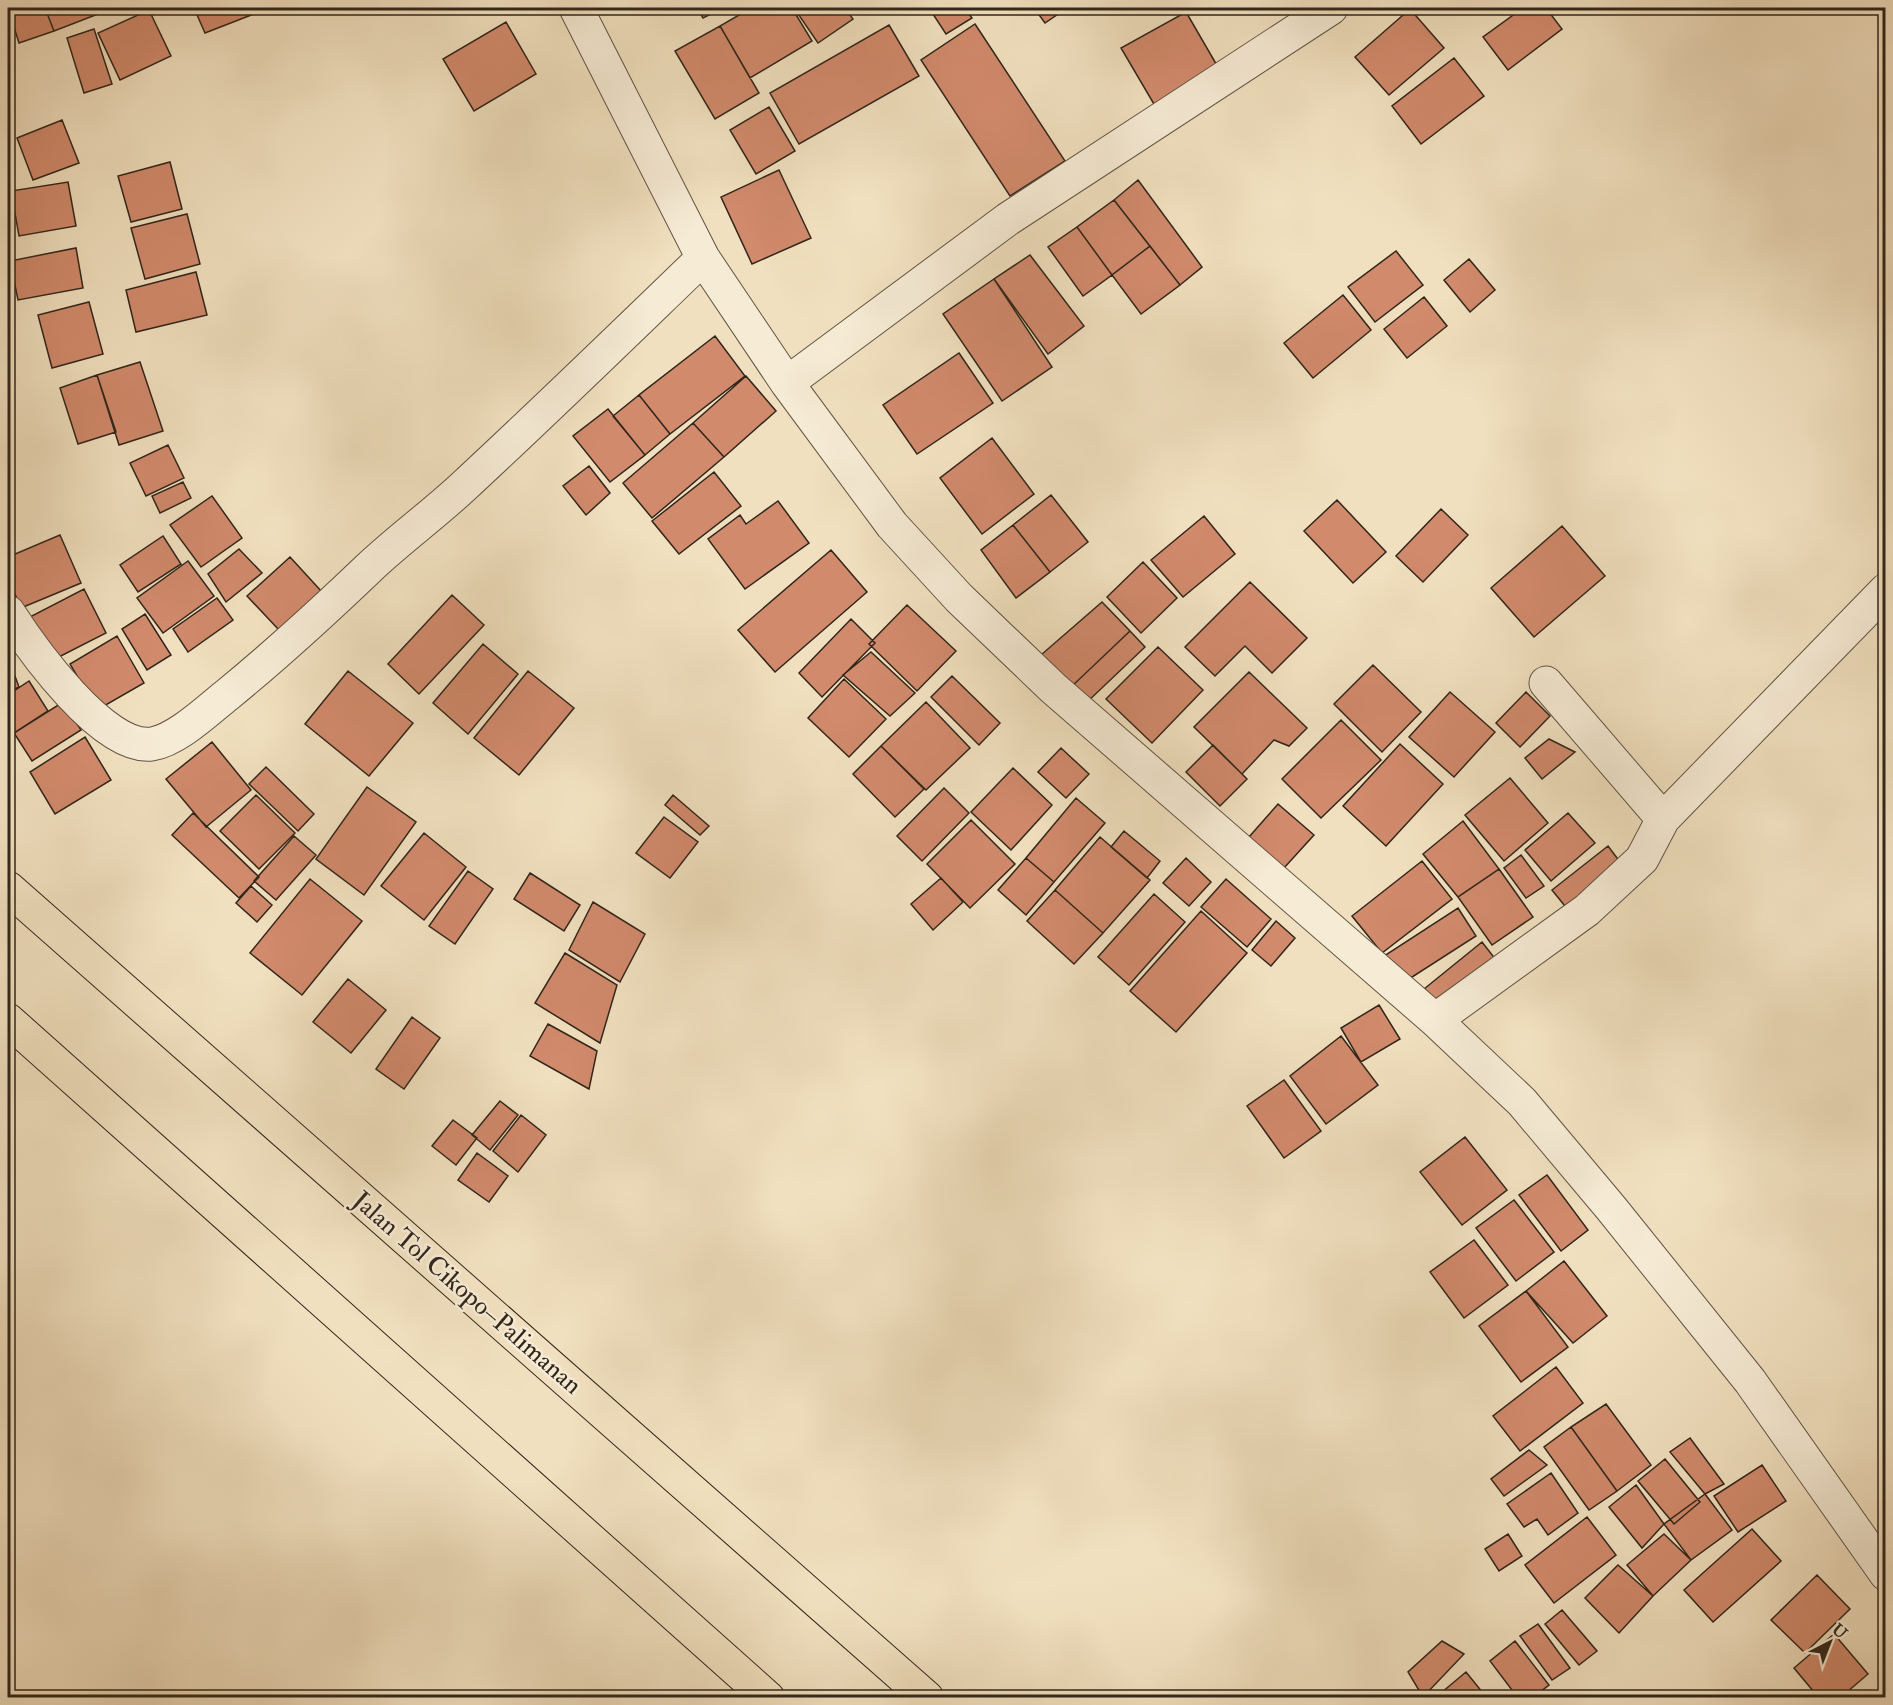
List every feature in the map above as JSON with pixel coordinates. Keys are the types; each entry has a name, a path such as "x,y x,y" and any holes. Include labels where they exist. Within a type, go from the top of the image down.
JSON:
{"highway":[{"name":"Jalan Tol Cikopo–Palimanan","path":"8,888 927,1698"},
{"path":"8,1020 768,1698"}],"street":[{"path":"576,8 704,258 787,383 892,525 958,598 1053,688 1435,1020 1522,1102 1618,1217 1749,1381 1886,1574"},
{"path":"787,383 1008,219 1331,8"},
{"path":"8,612 37,656 72,697 120,736 136,743 153,744 167,738 196,720 312,623 373,565 463,487 704,258"},
{"path":"1435,1020 1587,910 1642,859 1663,819 1886,590"},
{"path":"1546,682 1663,819"}],"building":[{"path":"8,8 45,8 54,31 19,43"},
{"path":"45,8 96,8 98,14 54,31"},
{"path":"194,8 269,8 205,33"},
{"path":"616,8 630,8 619,13"},
{"path":"697,8 723,8 703,18"},
{"path":"751,8 792,8 812,41 750,78 720,26"},
{"path":"794,8 845,8 853,19 818,43"},
{"path":"929,8 965,8 972,18 946,34"},
{"path":"1034,8 1067,8 1045,23"},
{"path":"1523,8 1546,8 1562,29 1508,70 1483,37"},
{"path":"1410,9 1444,48 1389,95 1355,57"},
{"path":"149,10 171,56 120,80 98,33"},
{"path":"1186,12 1222,74 1158,111 1121,48"},
{"path":"506,22 536,74 474,111 443,59"},
{"path":"975,24 1065,161 1010,196 921,60"},
{"path":"889,25 919,76 799,144 770,93"},
{"path":"720,26 759,93 715,119 675,51"},
{"path":"94,29 112,84 84,93 67,38"},
{"path":"1454,58 1484,96 1421,144 1392,106"},
{"path":"769,107 795,151 756,174 730,130"},
{"path":"62,120 79,163 33,180 17,138"},
{"path":"170,162 182,209 131,222 118,176"},
{"path":"779,170 811,238 752,264 721,197"},
{"path":"1138,180 1202,267 1180,285 1114,200"},
{"path":"68,182 76,226 19,236 11,191"},
{"path":"1114,200 1150,246 1112,275 1077,227"},
{"path":"187,214 200,264 145,279 131,228"},
{"path":"1077,227 1112,275 1083,296 1048,247"},
{"path":"1150,246 1180,285 1141,314 1112,275"},
{"path":"76,248 83,288 18,300 10,261"},
{"path":"1396,251 1423,285 1375,322 1348,287"},
{"path":"1030,255 1084,326 1048,354 994,279"},
{"path":"1469,259 1495,290 1470,312 1444,280"},
{"path":"196,272 207,315 136,332 126,290"},
{"path":"994,279 1052,367 1002,401 943,314"},
{"path":"1343,295 1371,330 1313,378 1284,343"},
{"path":"1424,297 1447,326 1407,358 1384,329"},
{"path":"89,302 103,354 52,368 38,315"},
{"path":"715,336 745,376 670,434 639,395"},
{"path":"959,353 993,403 917,454 883,405"},
{"path":"140,362 163,431 119,445 97,375"},
{"path":"97,375 116,432 78,444 60,388"},
{"path":"746,376 776,411 724,457 693,423"},
{"path":"639,395 670,434 645,455 613,416"},
{"path":"608,409 645,455 610,482 573,436"},
{"path":"693,423 724,457 652,518 623,483"},
{"path":"992,438 1034,494 982,534 940,478"},
{"path":"168,445 184,478 146,496 130,463"},
{"path":"589,466 610,493 586,515 563,486"},
{"path":"714,472 741,506 679,554 652,521"},
{"path":"183,482 191,498 160,513 152,496"},
{"path":"1051,495 1088,542 1050,572 1013,525"},
{"path":"212,496 242,538 201,567 170,525"},
{"path":"1337,500 1386,552 1353,583 1304,531"},
{"path":"778,501 809,543 745,589 708,539 740,515 746,524"},
{"path":"1441,509 1468,535 1423,582 1396,556"},
{"path":"1204,516 1235,554 1183,597 1151,560"},
{"path":"1013,525 1050,572 1016,598 981,550"},
{"path":"1562,526 1605,576 1534,637 1491,588"},
{"path":"60,535 81,583 21,608 8,578 8,557"},
{"path":"163,536 181,564 138,592 120,565"},
{"path":"239,549 262,573 226,602 208,574"},
{"path":"831,550 867,592 775,672 738,630"},
{"path":"290,557 322,592 279,630 247,596"},
{"path":"188,561 214,596 163,633 137,598"},
{"path":"1143,562 1177,598 1141,633 1107,597"},
{"path":"1250,582 1307,638 1272,673 1245,646 1215,676 1185,647"},
{"path":"84,589 106,633 51,661 26,619"},
{"path":"452,595 484,625 419,694 388,664"},
{"path":"217,598 233,620 188,652 173,629"},
{"path":"1102,602 1130,631 1070,688 1041,655"},
{"path":"907,605 956,651 917,691 869,644"},
{"path":"145,614 171,655 147,670 122,629"},
{"path":"851,619 875,643 822,697 799,673"},
{"path":"1130,631 1145,647 1085,704 1070,688"},
{"path":"117,636 144,683 97,710 70,664"},
{"path":"483,644 518,674 468,734 433,703"},
{"path":"1158,647 1203,690 1152,743 1106,699"},
{"path":"871,652 915,693 890,716 843,675"},
{"path":"8,657 19,687 8,692"},
{"path":"1373,665 1421,712 1382,752 1334,704"},
{"path":"348,671 413,723 369,776 305,724"},
{"path":"528,671 574,708 519,775 474,738"},
{"path":"1249,672 1307,728 1289,746 1274,740 1242,774 1194,727"},
{"path":"952,676 1000,723 979,745 931,697"},
{"path":"844,679 886,719 849,757 808,718"},
{"path":"29,681 48,711 8,737 8,695"},
{"path":"1450,692 1495,732 1454,777 1409,737"},
{"path":"1526,692 1550,716 1520,747 1496,723"},
{"path":"63,702 81,730 32,761 14,733"},
{"path":"926,702 970,748 926,790 881,746"},
{"path":"1341,720 1381,760 1321,818 1282,779"},
{"path":"85,737 111,780 55,814 30,772"},
{"path":"1549,739 1575,752 1542,779 1525,758"},
{"path":"212,742 251,790 206,827 166,779"},
{"path":"1400,744 1443,784 1386,846 1343,806"},
{"path":"1213,745 1247,779 1220,806 1186,772"},
{"path":"881,746 924,789 895,817 853,774"},
{"path":"1061,748 1089,774 1066,798 1038,772"},
{"path":"266,767 314,814 298,831 249,784"},
{"path":"1013,768 1052,805 1011,850 971,812"},
{"path":"1510,778 1548,823 1504,861 1465,815"},
{"path":"367,787 416,822 364,895 316,859"},
{"path":"944,788 969,813 922,861 897,836"},
{"path":"256,795 295,833 259,869 220,831"},
{"path":"673,795 709,826 700,835 665,805"},
{"path":"1076,798 1105,823 1054,882 1026,858"},
{"path":"1278,804 1314,835 1284,868 1249,837"},
{"path":"193,813 259,877 239,898 172,835"},
{"path":"1568,813 1595,843 1551,881 1525,850"},
{"path":"664,817 698,842 670,878 636,853"},
{"path":"971,820 1015,864 970,908 927,864"},
{"path":"1463,821 1499,869 1458,897 1423,854"},
{"path":"1124,831 1160,861 1147,878 1111,847"},
{"path":"424,833 466,867 424,920 381,886"},
{"path":"294,836 316,855 276,900 254,881"},
{"path":"1100,837 1150,880 1103,933 1055,890"},
{"path":"1608,846 1635,882 1582,927 1552,890"},
{"path":"1521,855 1544,886 1526,898 1504,868"},
{"path":"1026,858 1054,882 1026,915 998,890"},
{"path":"1186,858 1211,882 1189,906 1163,883"},
{"path":"1422,861 1452,899 1382,953 1352,916"},
{"path":"1499,869 1533,917 1492,945 1458,897"},
{"path":"468,871 493,889 455,944 429,926"},
{"path":"530,873 580,905 564,931 514,899"},
{"path":"941,878 963,902 933,930 911,904"},
{"path":"310,879 362,921 302,995 250,953"},
{"path":"1226,879 1271,919 1247,947 1201,907"},
{"path":"251,886 272,905 257,922 236,903"},
{"path":"1055,890 1103,933 1074,964 1027,921"},
{"path":"1154,894 1185,922 1129,985 1098,957"},
{"path":"593,902 645,934 620,982 569,950"},
{"path":"1458,908 1476,936 1409,979 1384,956"},
{"path":"1201,911 1247,953 1176,1032 1130,991"},
{"path":"1276,921 1295,938 1271,966 1252,950"},
{"path":"1482,942 1510,978 1452,1024 1424,989"},
{"path":"565,953 617,985 600,1043 535,1003"},
{"path":"348,979 386,1010 351,1053 313,1022"},
{"path":"1379,1005 1400,1039 1361,1062 1341,1028"},
{"path":"412,1017 440,1038 404,1089 376,1069"},
{"path":"548,1024 597,1051 589,1089 530,1056"},
{"path":"1341,1036 1378,1085 1326,1124 1290,1076"},
{"path":"1284,1080 1321,1131 1284,1158 1247,1106"},
{"path":"500,1101 518,1115 490,1150 472,1135"},
{"path":"521,1115 546,1135 518,1172 493,1151"},
{"path":"453,1120 477,1138 456,1165 432,1146"},
{"path":"1465,1137 1507,1190 1462,1225 1420,1172"},
{"path":"477,1153 508,1176 489,1202 458,1180"},
{"path":"1547,1175 1588,1230 1561,1251 1519,1195"},
{"path":"1514,1200 1554,1252 1516,1281 1476,1228"},
{"path":"1474,1240 1508,1285 1464,1318 1430,1272"},
{"path":"1564,1261 1607,1316 1573,1343 1526,1291"},
{"path":"1526,1291 1568,1347 1521,1382 1479,1326"},
{"path":"1556,1367 1583,1403 1520,1451 1493,1416"},
{"path":"1606,1404 1651,1465 1617,1491 1571,1427"},
{"path":"1571,1427 1617,1491 1589,1510 1544,1447"},
{"path":"1690,1438 1724,1484 1705,1494 1670,1452"},
{"path":"1529,1450 1547,1465 1504,1496 1491,1479"},
{"path":"1665,1459 1700,1502 1674,1524 1638,1481"},
{"path":"1762,1465 1786,1501 1738,1532 1714,1496"},
{"path":"1551,1473 1578,1513 1548,1535 1537,1519 1524,1527 1507,1504"},
{"path":"1636,1485 1664,1524 1642,1548 1609,1507"},
{"path":"1705,1494 1732,1530 1691,1560 1664,1524"},
{"path":"1587,1517 1616,1555 1554,1603 1525,1565"},
{"path":"1752,1529 1781,1561 1713,1622 1684,1590"},
{"path":"1508,1534 1522,1556 1499,1571 1485,1549"},
{"path":"1664,1534 1691,1560 1653,1596 1627,1565"},
{"path":"1618,1565 1653,1596 1619,1633 1585,1598"},
{"path":"1817,1575 1850,1609 1805,1653 1771,1620"},
{"path":"1562,1610 1597,1651 1579,1665 1545,1624"},
{"path":"1538,1624 1570,1668 1552,1680 1520,1636"},
{"path":"1834,1634 1868,1674 1840,1698 1819,1698 1794,1668"},
{"path":"1442,1641 1464,1654 1423,1697 1408,1672"},
{"path":"1515,1641 1549,1685 1532,1698 1518,1698 1490,1661"},
{"path":"1466,1672 1487,1698 1435,1698"}]}
